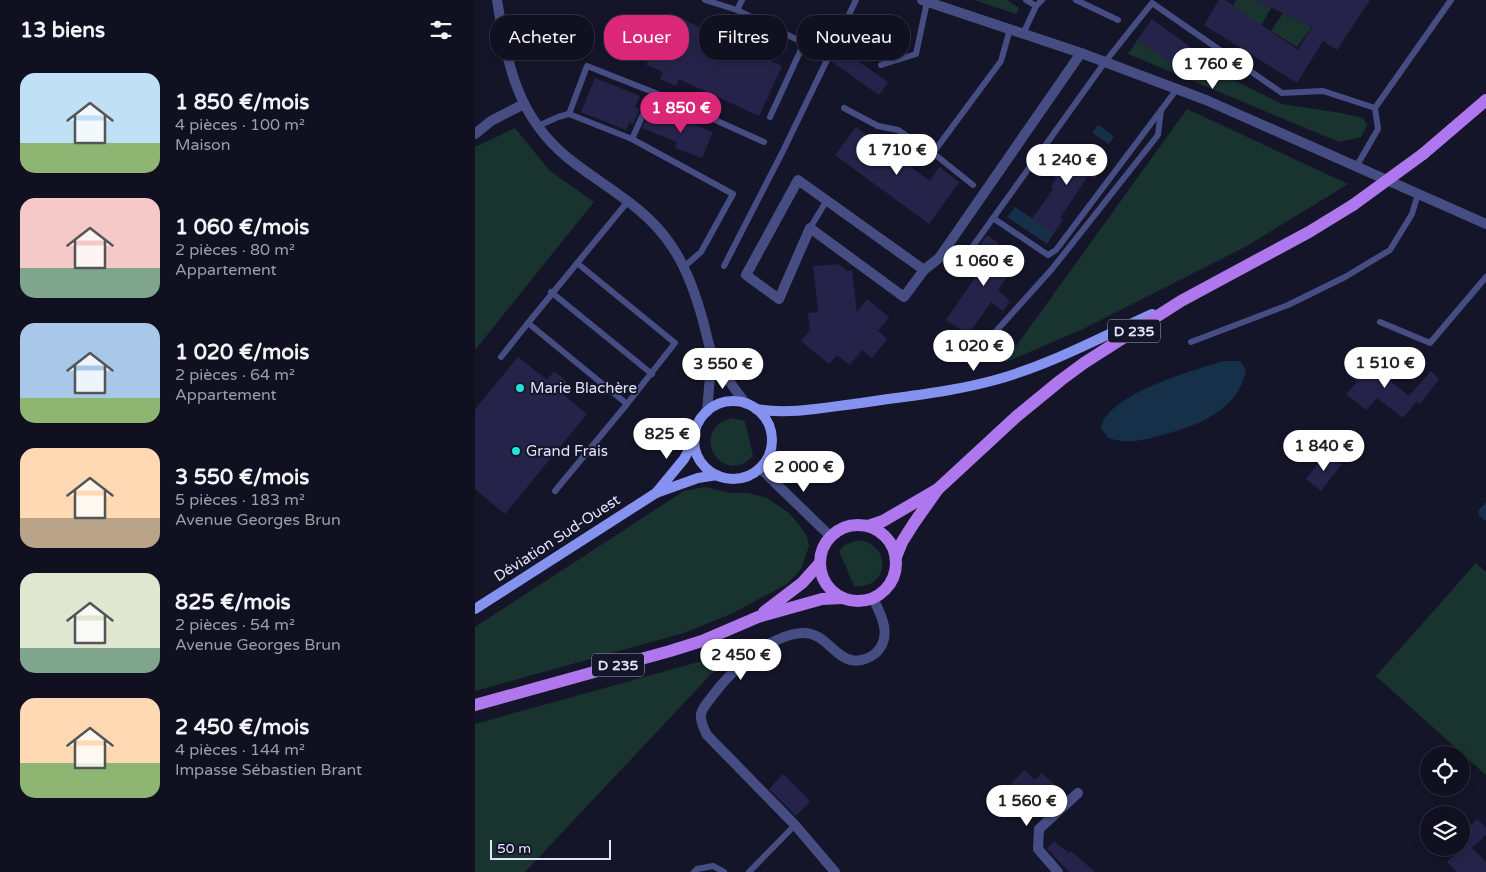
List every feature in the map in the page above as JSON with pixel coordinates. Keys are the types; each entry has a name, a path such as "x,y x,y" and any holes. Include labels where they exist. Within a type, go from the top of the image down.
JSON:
{"main road":[{"name":"D 235","path":"896,557 913,523 938,489 1017,416 1061,380 1084,363 1181,301 1309,232 1353,205 1423,154 1486,100"},
{"path":"756,409 775,412 821,408 957,389 989,382 1037,366 1181,301"},
{"path":"736,401 756,409 769,424 772,434 770,454 765,463 756,472 745,477 726,478 708,469 696,450 696,429 700,420 715,406 725,402 736,401"},
{"path":"656,493 684,459 695,439"},
{"path":"656,493 698,478 717,475"},
{"name":"D 235","path":"867,526 883,521 938,489"},
{"name":"Déviation Sud-Ouest","path":"475,609 656,493"},
{"path":"852,525 867,526 876,529 885,536 892,546 896,557 896,568 893,580 886,589 873,598 854,601 843,598 833,592 825,582 820,563 823,546 830,536 840,529 852,525"},
{"name":"D 235","path":"758,617 802,583 820,563"},
{"name":"D 235","path":"475,705 702,641 758,617 822,599 843,598"}],"street":[{"path":"497,0 500,15"},
{"path":"502,15 503,0"},
{"path":"925,1 1081,53 1205,100 1486,224"},
{"path":"924,270 798,180 746,275 779,299 810,228 904,297 924,270 939,258 1081,53"},
{"path":"507,60 524,104 550,142 568,158 629,200 660,230 685,266 695,292 712,352 733,388 747,404"},
{"path":"475,134 491,121 524,104"},
{"path":"707,412 712,352"},
{"path":"760,468 830,536"},
{"path":"835,872 795,825 707,735 701,716 703,708 726,678 764,648 791,634 805,633 817,636 826,642 838,655 848,660 859,661 871,657 880,648 885,636 884,624 873,598"},
{"path":"1058,872 1038,849 1039,829 1078,793"}],"lane":[{"path":"705,0 737,10 804,43 770,117"},
{"path":"737,10 742,0"},
{"path":"724,266 856,0"},
{"path":"1026,0 1036,6"},
{"path":"1023,34 1036,6 1042,0"},
{"path":"1077,0 1117,20"},
{"path":"1356,167 1378,129 1375,108 1451,0"},
{"path":"881,65 916,54 925,1"},
{"path":"967,253 1105,62 1153,2 1281,93 1323,91 1375,108"},
{"path":"933,153 1001,61 1010,29"},
{"path":"569,114 587,66 653,92 764,142"},
{"path":"993,218 1049,255 1056,250 1177,89"},
{"path":"632,139 653,92"},
{"path":"844,108 878,126 898,130 933,153 973,185"},
{"path":"988,340 1053,269 1158,135 1161,110"},
{"path":"538,126 569,114 632,139 733,194 701,252 685,266"},
{"path":"1191,342 1288,305 1345,277 1390,250 1412,214 1418,194"},
{"path":"501,357 551,292 629,200"},
{"path":"810,228 827,200"},
{"path":"555,491 652,374 675,343 577,263"},
{"path":"1379,322 1429,343 1486,277"},
{"path":"551,292 652,374"},
{"path":"528,323 627,404"},
{"path":"749,872 795,825"},
{"path":"694,872 697,869 713,866 723,872"}],"green space":[{"path":"974,0 1007,0 1019,8 1016,14"},
{"path":"1236,0 1263,0 1272,7 1261,25 1232,7"},
{"path":"1283,13 1311,28 1297,47 1271,31"},
{"path":"1138,39 1190,77 1199,63 1282,104 1363,118 1367,125 1361,137 1339,142 1128,54"},
{"path":"1187,109 1348,184 1245,247 1083,329 1004,363"},
{"path":"515,128 550,171 594,202 475,350 475,147"},
{"path":"732,418 745,421 753,456 741,464 730,466 714,454 711,444 712,433 719,424"},
{"path":"705,487 730,493 748,493 767,498 789,513 800,526 807,537 809,546 801,569 787,584 731,614 684,633 475,691 475,627 684,491"},
{"path":"858,540 869,543 877,549 881,557 882,566 880,574 874,581 866,585 854,586 839,551 845,545"},
{"path":"1476,563 1486,572 1486,775 1470,761 1470,746 1454,746 1376,676"},
{"path":"731,653 525,872 475,872 475,724"}],"water":[{"path":"1098,125 1114,136 1109,144 1092,133"},
{"path":"1015,207 1054,233 1047,244 1007,217"},
{"path":"1224,361 1240,361 1246,370 1242,384 1235,396 1225,407 1213,415 1186,428 1137,441 1122,441 1108,438 1101,428 1107,416 1119,404 1135,394 1173,377"},
{"path":"1486,502 1486,520 1484,520 1478,511"}],"building":[{"path":"1219,0 1225,0 1298,50 1312,27 1255,0 1370,0 1337,50 1323,41 1297,83 1204,25"},
{"path":"1152,19 1203,56 1190,77 1138,39"},
{"path":"689,22 699,27 699,60 769,60 782,66 759,116 679,79 676,86 660,79 663,72 646,65 648,60 689,60"},
{"path":"833,60 856,60 888,82 879,95 832,62"},
{"path":"595,78 640,96 635,107 640,109 633,124 629,123 626,130 581,112"},
{"path":"649,113 684,126 686,121 713,132 702,158 675,148 677,142 642,128"},
{"path":"856,127 930,181 939,167 959,182 929,224 835,155"},
{"path":"1079,144 1099,157 1096,162 1103,166 1094,179 1088,176 1060,218 1063,220 1053,234 1032,219 1053,189 1051,187 1056,178 1052,176 1070,149 1074,152"},
{"path":"987,235 998,243 995,247 1018,262 998,290 1010,301 1003,311 991,302 968,335 946,320 987,260 975,252"},
{"path":"838,264 847,271 852,270 857,312 867,299 889,317 878,331 887,339 872,358 862,350 850,365 837,355 829,364 801,341 810,330 808,313 818,312 813,266"},
{"path":"1359,356 1409,396 1431,371 1439,379 1420,404 1416,402 1403,418 1377,398 1366,410 1346,394 1357,382 1345,373"},
{"name":"Grand Frais","path":"518,357 547,380 554,371 567,382 559,391 587,414 505,514 475,489 475,409"},
{"path":"1327,452 1342,464 1321,491 1306,479"},
{"path":"1024,770 1035,780 1041,773 1055,785 1042,800 1036,796 1024,810 1004,792"},
{"path":"783,774 810,801 796,816 769,789"},
{"path":"1477,819 1486,828 1486,835 1472,848 1486,862 1486,872 1457,872 1447,862 1453,856 1470,856 1470,826"},
{"path":"1054,841 1069,853 1071,851 1095,872 1069,872 1047,849"}],"place":[{"name":"Marie Blachère","path":"520,388"},
{"name":"Grand Frais","path":"516,451"}]}
